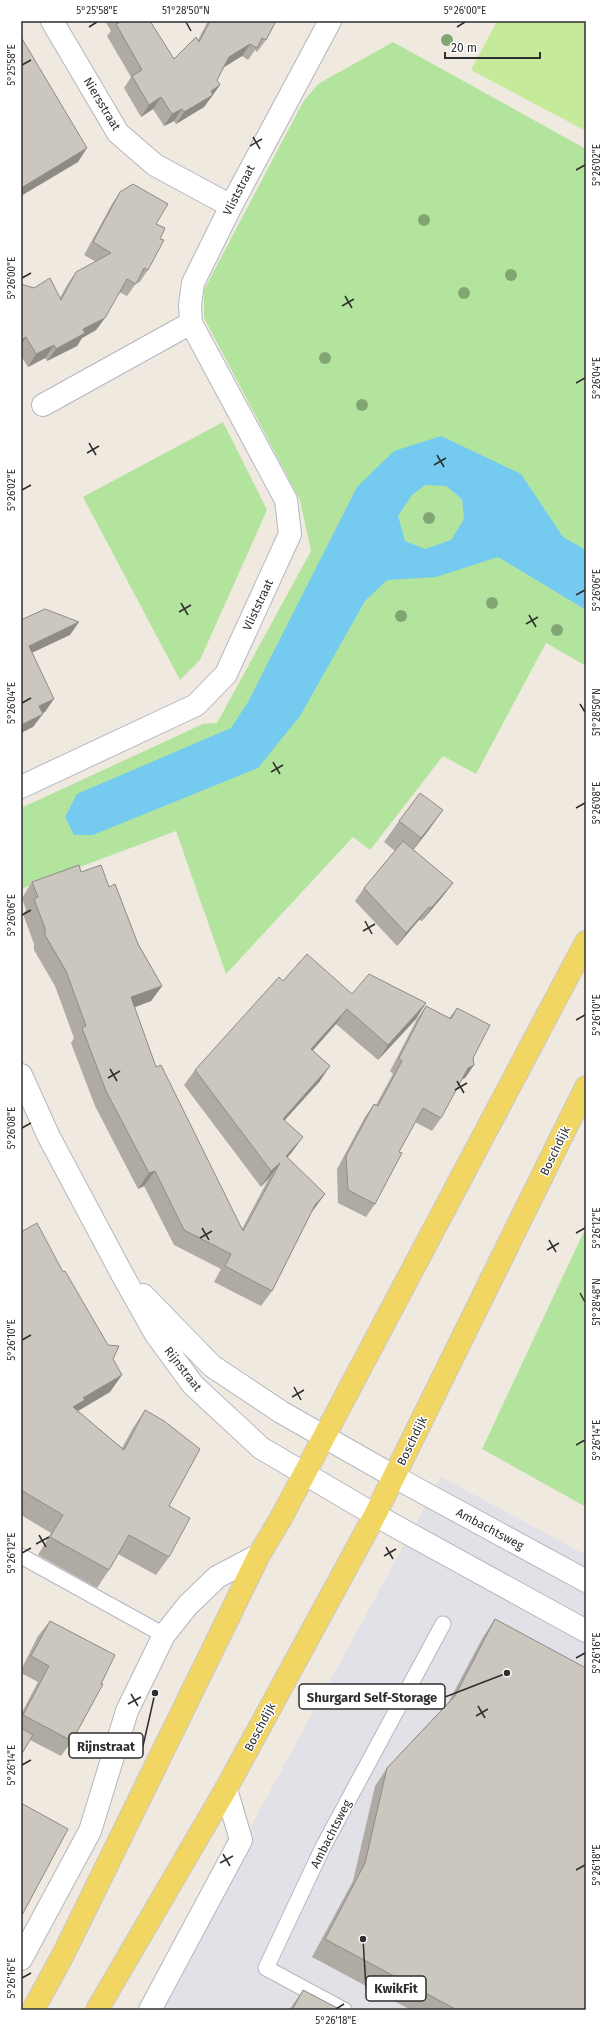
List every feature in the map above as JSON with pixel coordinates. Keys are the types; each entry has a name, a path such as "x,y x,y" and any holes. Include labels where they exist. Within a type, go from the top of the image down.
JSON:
{"main road":[{"path":"33,2010 64,1953 259,1555 281,1518 586,942"},
{"name":"Boschdijk","path":"97,2010 226,1789 375,1515 586,1087"}],"street":[{"name":"Niersstraat","path":"52,21 118,133 155,165 231,206"},
{"name":"Vliststraat","path":"21,787 196,705 226,674 290,534 286,500 191,323 190,305 193,283 231,206 330,21"},
{"path":"43,405 191,323"},
{"name":"Rijnstraat","path":"21,1075 49,1137 122,1274 155,1333 193,1385 261,1448 375,1515"},
{"name":"Rijnstraat","path":"122,1274 212,1366 281,1412 395,1477"},
{"name":"Ambachtsweg","path":"395,1477 586,1581"},
{"path":"375,1515 586,1631"},
{"path":"21,1959 90,1831 127,1711 164,1635 188,1605 217,1577 259,1555"},
{"path":"150,2010 241,1840 226,1789"}],"lane":[{"path":"21,1556 164,1635"},
{"name":"Ambachtsweg","path":"344,2010 266,1968 323,1847 443,1624"}],"shaded area":[{"path":"441,1477 586,1555 586,2010 151,2010"}],"green space":[{"path":"497,21 586,21 586,131 471,70"},
{"path":"393,42 586,149 586,666 546,643 476,774 443,756 370,850 353,837 226,974 176,831 21,889 21,808 203,724 217,723 311,551 300,500 204,318 204,290 303,102 318,84"},
{"path":"223,422 267,510 200,660 180,680 83,497"},
{"path":"586,1227 586,1507 482,1449"}],"water":[{"path":"441,436 521,474 563,537 586,550 586,610 498,557 436,577 387,580 365,601 300,716 258,768 93,835 74,835 65,817 77,794 231,728 248,702 357,487 394,451","holes":["425,485 446,486 462,499 464,519 451,540 425,549 405,541 398,516 412,495"]}],"building":[{"path":"121,21 150,21 174,59 196,37 199,42 210,21 276,21 266,40 262,38 257,48 250,44 229,57 217,80 220,85 211,91 213,95 184,112 182,109 172,114 161,97 149,105 132,76 142,70 116,24"},
{"path":"21,37 87,148 21,188"},
{"path":"133,184 168,204 156,224 165,228 160,239 164,240 148,270 144,268 136,284 127,279 105,318 83,329 85,333 56,349 54,345 36,354 26,337 21,340 21,284 34,288 50,278 61,300 76,272 111,253 93,242 120,192"},
{"path":"45,609 79,622 29,646 54,699 39,706 43,714 21,725 21,620"},
{"path":"420,793 443,810 421,838 399,821"},
{"path":"403,841 453,883 406,933 364,888"},
{"path":"79,865 81,872 101,865 109,887 115,884 138,944 162,986 131,997 156,1067 161,1065 243,1231 280,1163 271,1171 195,1070 279,977 283,981 307,954 352,994 369,974 426,1003 388,1045 347,1009 311,1049 330,1066 283,1119 303,1137 286,1156 325,1194 315,1205 272,1291 225,1266 231,1254 184,1230 155,1171 149,1173 106,1091 82,1028 86,1026 66,971 45,935 45,928 34,899 38,897 32,882"},
{"path":"426,1006 451,1019 457,1008 490,1025 473,1058 474,1065 468,1068 441,1118 423,1108 399,1152 402,1153 375,1204 348,1190 346,1156 374,1104 378,1106 402,1061 399,1058"},
{"path":"37,1223 63,1272 65,1271 108,1345 119,1346 113,1359 122,1375 83,1398 85,1400 73,1407 124,1450 145,1410 164,1421 200,1449 169,1506 190,1518 169,1557 129,1535 109,1570 50,1537 63,1515 21,1490 21,1232"},
{"path":"495,1619 586,1668 586,2010 457,2010 325,1939 365,1863 387,1768 455,1696"},
{"path":"50,1621 115,1655 101,1684 103,1684 72,1741 23,1715 49,1666 31,1656"},
{"path":"21,1728 33,1735 21,1755"},
{"path":"21,1803 68,1829 21,1917"},
{"path":"303,1990 341,2010 292,2010"}],"place":[{"name":"Shurgard Self-Storage","path":"507,1673"},
{"name":"Rijnstraat","path":"155,1693"},
{"name":"KwikFit","path":"363,1939"}]}
